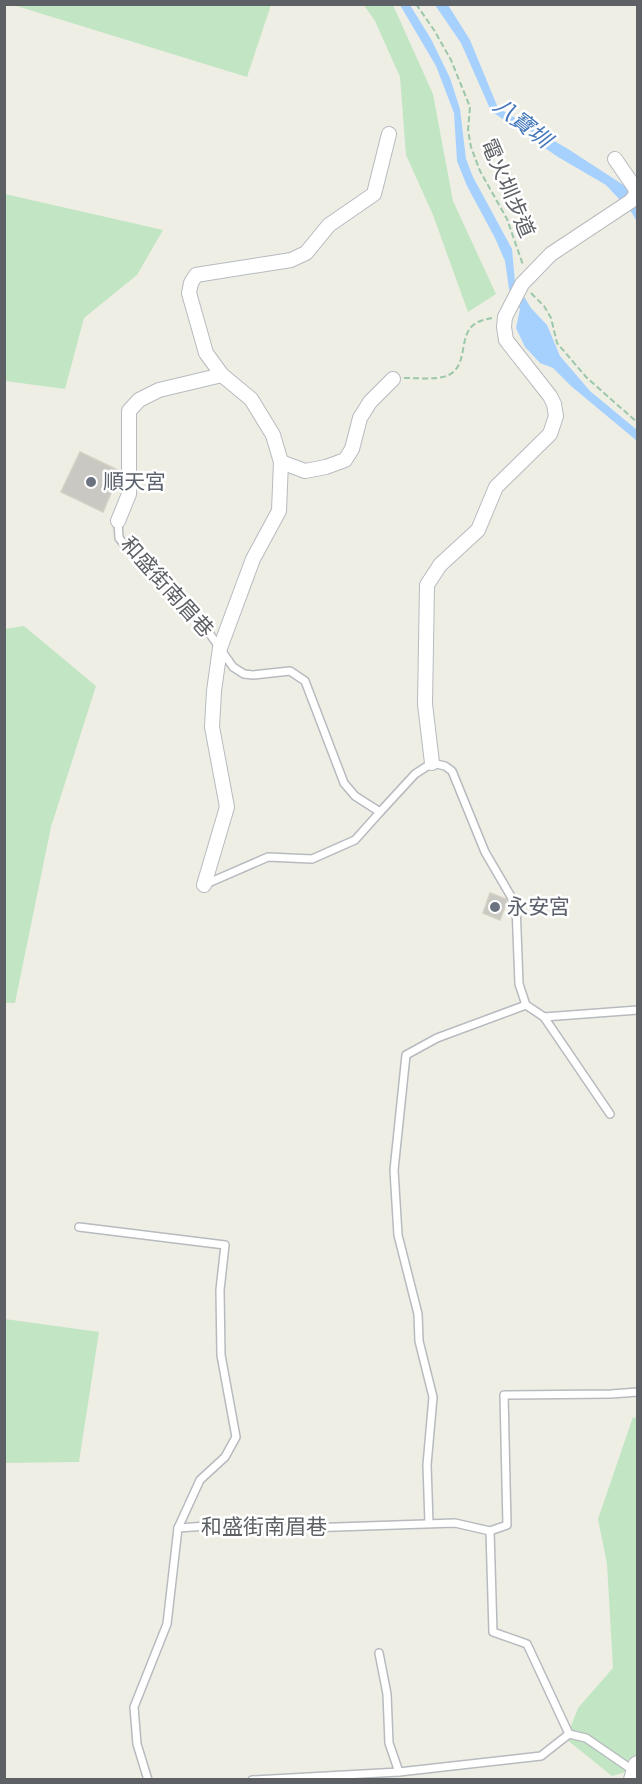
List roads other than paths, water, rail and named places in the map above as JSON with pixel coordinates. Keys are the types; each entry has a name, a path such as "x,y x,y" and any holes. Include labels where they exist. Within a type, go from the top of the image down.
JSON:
{"street":[{"path":"204,885 227,807 212,727 220,648 253,559 279,510 281,462 273,435 251,399 222,375 206,353 189,293 191,283 196,275 291,260 306,254 329,225 374,194 389,134"},
{"path":"432,763 425,704 427,585 440,565 478,530 496,487 550,434 556,416 550,396 506,340 505,318 522,284 551,254 631,201 636,194 635,188 615,159"},
{"path":"118,521 129,494 129,411 139,400 159,390 222,375"},
{"path":"281,462 305,471 345,460 352,449 360,418 370,402 393,379"}],"lane":[{"name":"和盛街南眉巷","path":"118,521 119,538 191,607 233,667 244,674 290,671 305,681 344,783 356,796 380,812"},
{"path":"204,885 268,856 312,859 355,840 415,774 432,763 445,766 452,771 485,852 516,905 519,984 526,1005 544,1017 610,1114"},
{"path":"429,1523 427,1465 433,1396 419,1341 418,1314 398,1235 394,1170 406,1055 437,1038 526,1005"},
{"path":"544,1017 638,1010"},
{"path":"79,1227 225,1245 220,1290 221,1354 236,1437 225,1457 200,1480 178,1528"},
{"path":"569,1734 527,1644 493,1632 490,1531 507,1526 504,1395 638,1392"},
{"name":"和盛街南眉巷","path":"148,1779 137,1744 135,1707 167,1624 178,1528 207,1526 250,1530 454,1522 490,1531"},
{"path":"379,1653 387,1694 389,1743 399,1772"},
{"path":"252,1779 399,1772 541,1756 569,1734"},
{"path":"569,1734 586,1738 636,1773"}],"water":[{"name":"八寶圳","path":"400,5 410,5 431,39 450,78 460,109 466,159 473,177 512,249 515,282 531,308 547,325 560,356 590,391 637,430 637,441 553,368 540,363 525,347 516,328 520,309 509,289 505,261 467,186 457,161 454,113 436,66"},
{"name":"八寶圳","path":"435,5 448,5 470,40 498,108 628,188 637,202 637,222 632,213 606,185 558,157 491,111 461,43"}],"place":[{"name":"順天宮","path":"91,482"},
{"name":"永安宮","path":"495,907"}]}
